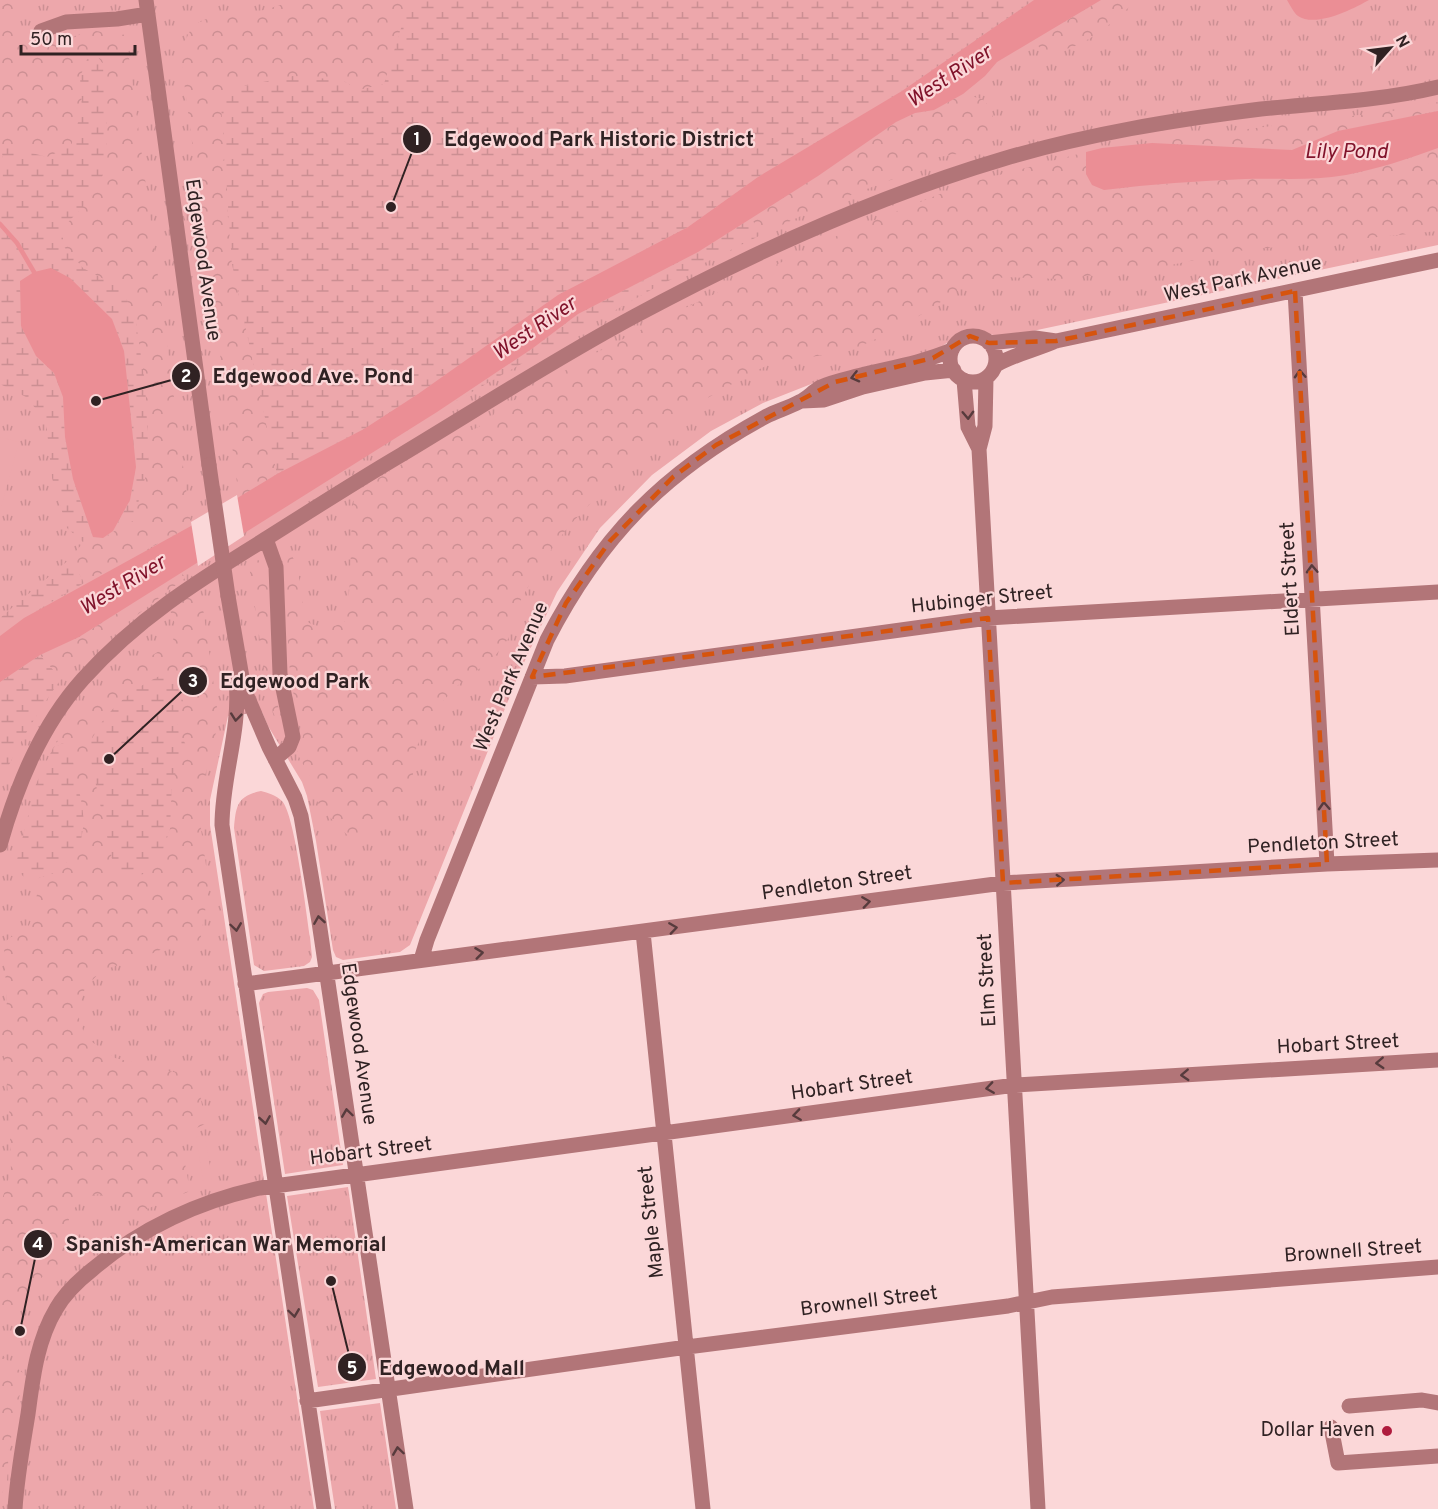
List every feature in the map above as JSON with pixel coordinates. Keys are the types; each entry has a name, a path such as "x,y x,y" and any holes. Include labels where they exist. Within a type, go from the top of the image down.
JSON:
{"street":[{"path":"41,31 66,22 117,19 147,7"},
{"name":"Edgewood Avenue","path":"147,7 209,465 244,689 295,798 301,816 406,1509"},
{"path":"0,845 22,779 35,750 56,714 73,691 106,655 161,607 186,588 477,408 636,316 792,239 897,195 1001,159 1118,130 1222,114 1405,94 1438,87"},
{"name":"West Park Avenue","path":"996,365 1017,354 1038,349 1056,341 1438,260"},
{"name":"Eldert Street","path":"1295,291 1327,864"},
{"path":"978,337 989,343 996,355 996,365 986,378 974,382 959,375 950,360 952,350 963,338 978,337"},
{"name":"West Park Avenue","path":"989,343 1035,338 1056,341"},
{"name":"West Park Avenue","path":"421,960 532,677 566,603 610,541 638,509 673,477 717,445 768,416 802,401 820,387 922,362 952,350"},
{"name":"West Park Avenue","path":"802,401 824,400 864,387 925,373 959,375"},
{"name":"Elm Street","path":"959,375 968,427 979,449"},
{"name":"Elm Street","path":"986,378 986,426 979,449 1038,1509"},
{"path":"266,538 276,567 280,674 293,737 289,747 275,759"},
{"name":"Hubinger Street","path":"532,677 565,676 988,618 1438,592"},
{"name":"Edgewood Avenue","path":"228,596 237,707 224,787 222,825 324,1509"},
{"name":"Pendleton Street","path":"245,984 1003,884 1327,864 1438,860"},
{"name":"Maple Street","path":"643,932 703,1509"},
{"name":"Hobart Street","path":"15,1509 23,1442 39,1347 57,1307 69,1291 116,1251 166,1221 214,1200 275,1186 1015,1084 1438,1060"},
{"name":"Brownell Street","path":"307,1401 1064,1296 1438,1267"},
{"path":"1349,1406 1422,1400 1438,1403"},
{"path":"1331,1427 1338,1463 1438,1456"}],"highlighted area":[{"path":"1295,291 1327,864 1003,883 988,618 532,677 566,603 610,541 673,477 716,445 835,382 933,358 970,336 989,343 1056,341"}],"green space":[{"path":"0,0 1438,0 1438,245 1004,337 970,330 955,337 934,352 829,377 763,403 711,431 652,475 600,528 557,592 520,671 410,945 400,952 343,960 336,957 316,841 302,782 262,712 228,716 210,800 210,825 314,1509 0,1509"},
{"path":"9,0 31,0 11,22 41,45 66,42 88,30 126,35 191,526 84,583 71,558 77,550 88,540 103,538 133,520 149,464 145,383 136,323 122,289 83,268 63,246 63,227 82,208 47,157 2,145 0,137 0,9"},
{"path":"297,0 421,0 405,15 384,84 359,90 342,80 223,160 232,264 277,474 239,498 180,51 193,25 221,13 257,12"},
{"path":"421,0 1034,0 902,91 758,177 688,227 558,295 418,394 364,429 277,474 232,264 221,104 243,86 293,76 342,80 359,90 384,84 405,15"},
{"path":"1101,0 1137,0 1094,36 1069,48 1042,51 1034,40"},
{"path":"88,57 98,57 103,64 107,132 105,170 96,190 63,227 63,246 83,268 122,289 136,323 145,383 149,464 133,521 113,531 130,500 136,467 124,351 112,319 20,282 21,300 36,356 54,373 63,397 65,437 73,479 93,537 83,542 67,528 52,478 46,421 26,397 0,384 0,184 3,182 2,145 47,157 71,146 82,109 80,77"},
{"path":"963,94 982,99 991,108 994,123 991,134 978,146 957,154 933,158 909,173 822,206 761,235 751,218 896,122 915,113 934,110"},
{"path":"1438,102 1438,111 1338,131 1292,150 1152,143 1392,111"},
{"path":"1438,148 1438,231 1237,251 1157,268 1060,279 1005,277 975,283 958,290 891,332 852,350 777,360 688,409 642,449 568,527 540,565 518,605 508,639 492,660 462,681 428,717 416,749 412,782 403,805 372,834 352,840 321,808 316,799 312,781 297,753 303,736 296,711 289,663 285,579 289,547 298,571 305,621 325,627 335,626 345,621 355,492 457,431 468,431 479,427 496,411 590,356 660,320 845,232 965,184 1086,152 1085,162 1104,190 1157,184 1245,179 1333,177 1381,167"},
{"path":"751,218 761,235 656,287 437,412 533,348 578,314 698,252"},
{"path":"0,437 19,442 0,511"},
{"path":"71,558 84,583 24,618 0,636 0,618"},
{"path":"248,558 257,559 263,564 271,579 271,668 281,721 278,723 267,690"},
{"path":"182,573 185,578 80,659 61,679 40,655 79,637"},
{"path":"200,587 218,715 215,738 201,791 200,822 209,887 200,942 176,942 156,952 101,971 85,988 77,1012 83,1030 92,1042 115,1058 173,1072 196,1069 205,1124 180,1136 190,1191 142,1211 129,1211 99,1194 80,1203 74,1210 67,1227 67,1258 44,1275 0,1325 0,1206 11,1171 9,1102 0,1022 5,1018 7,1010 4,945 13,936 26,934 35,909 39,878 54,873 63,743 53,748 84,708 111,681 173,642 175,624 170,610"},
{"path":"40,655 61,679 28,730 0,784 0,682"},
{"path":"171,671 180,676 183,703 177,728 187,747 172,781 170,829 161,856 143,874 131,879 115,873 88,748 102,722 121,701 145,684"},
{"path":"63,743 73,760 82,805 84,822 79,852 54,873 39,878 24,877 15,868 36,784 53,748"},
{"path":"261,791 282,801 287,810 296,844 312,957 310,962 304,966 264,971 254,965 234,828 239,803 247,796"},
{"path":"307,988 313,990 319,1000 343,1165 285,1174 259,1003 263,994 268,992"},
{"path":"205,1136 212,1179 203,1181 196,1137"},
{"path":"348,1187 376,1379 318,1387 287,1196"},
{"path":"0,1350 2,1356 24,1374 9,1448 7,1481 0,1498"},
{"path":"380,1403 396,1509 335,1509 320,1411"}],"water":[{"name":"West River","path":"1034,0 1101,0 997,62 985,76 963,94 934,110 915,113 896,122 818,176 698,252 578,314 533,348 437,412 79,637 40,655 0,682 0,636 24,618 191,526 277,474 364,429 418,394 558,295 688,227 758,177 902,91"},
{"path":"1287,0 1369,0 1334,16 1314,20 1298,16"},
{"name":"Lily Pond","path":"1438,111 1438,148 1346,175 1308,179 1192,182 1104,190 1092,185 1086,174 1086,152 1102,148 1152,143 1292,150 1338,131"},
{"path":"51,268 70,278 112,319 124,351 136,467 130,500 113,531 103,538 93,537 73,479 65,437 63,397 54,373 36,356 21,326 20,281 34,272"}],"pier":[{"path":"237,495 244,536 198,566 191,522"}],"waterway":[{"path":"0,224 17,243 34,272"}],"place":[{"name":"Edgewood Park Historic District","path":"391,207"},
{"name":"Edgewood Ave. Pond","path":"96,401"},
{"name":"Edgewood Park","path":"109,759"},
{"name":"Edgewood Mall","path":"331,1281"},
{"name":"Spanish-American War Memorial","path":"20,1331"},
{"name":"Dollar Haven","path":"1387,1431"}]}
